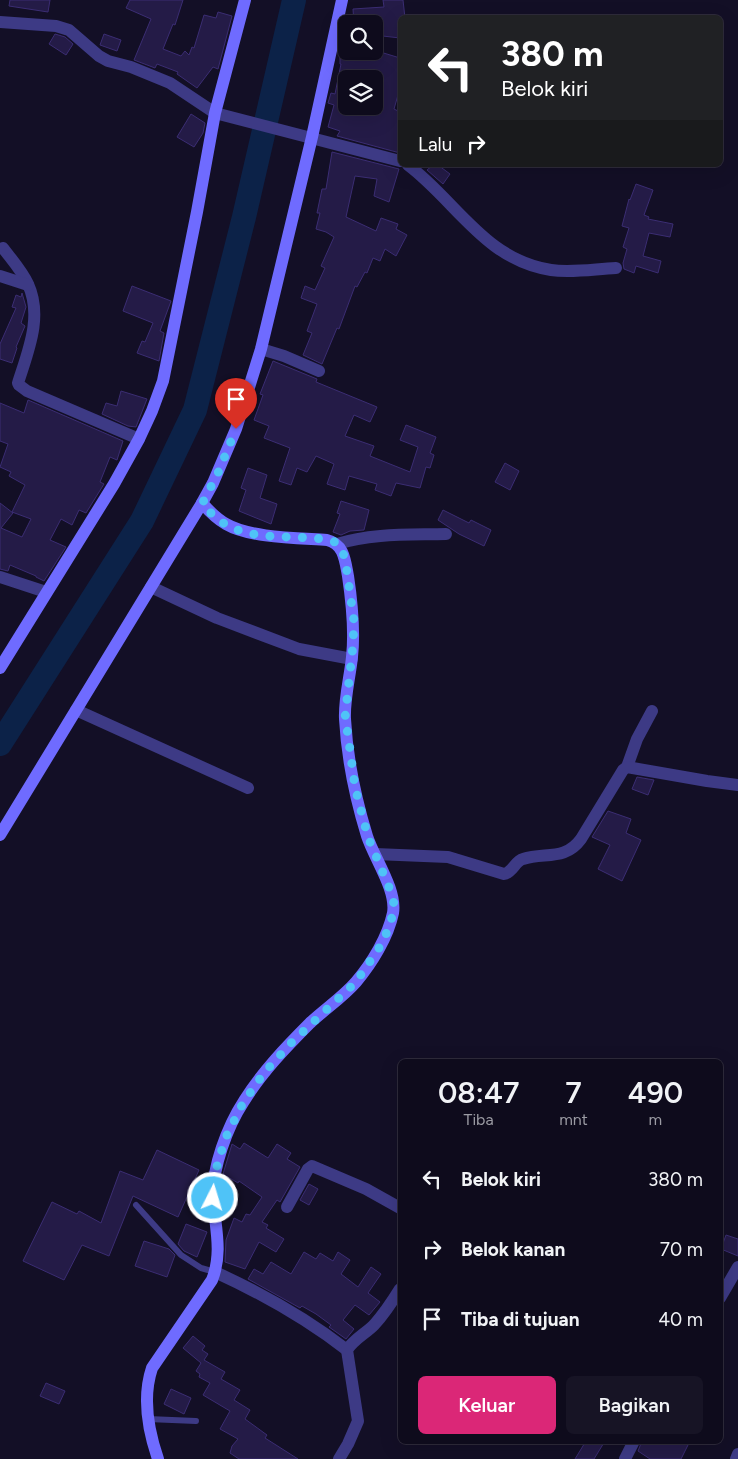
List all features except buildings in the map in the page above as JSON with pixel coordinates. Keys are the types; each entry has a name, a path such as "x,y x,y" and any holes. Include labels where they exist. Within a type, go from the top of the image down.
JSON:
{"street":[{"path":"0,668 114,484 152,411 163,381 215,113 245,0"},
{"path":"0,835 202,504 236,429 261,349 342,0"},
{"path":"0,22 56,26 68,30 99,56 170,83 215,113 398,160"},
{"path":"410,167 486,240 510,256 526,263 552,270 616,268"},
{"path":"3,248 28,285 33,300 33,335 18,383 19,385 26,391 139,439"},
{"path":"0,276 28,285"},
{"path":"261,349 284,356 319,371"},
{"path":"202,504 226,524 238,530 327,540 337,544 354,539 378,536 446,534"},
{"path":"158,1459 148,1419 147,1382 152,1368 212,1280 219,1247 213,1198 215,1177 227,1135 243,1103 264,1073 292,1042 356,982 379,948 389,928 394,904 391,892 368,837 355,787 345,718 352,659 354,621 345,558 337,544"},
{"path":"0,577 46,592"},
{"path":"151,587 217,618 299,649 352,659"},
{"path":"76,710 248,788"},
{"path":"375,854 448,857 500,874 508,873 520,860 564,853 573,849 623,770 627,767 637,739 652,711"},
{"path":"627,767 707,782 738,785"},
{"path":"287,1207 309,1167 312,1166 366,1188 398,1207"},
{"path":"723,1295 733,1285 738,1267"},
{"path":"213,1271 312,1324 347,1350 358,1421 339,1459"},
{"path":"347,1350 392,1304 398,1293"},
{"path":"625,1459 632,1444"},
{"path":"736,1459 738,1454"}],"lane":[{"path":"136,1205 181,1256 201,1268 213,1271"},
{"path":"148,1419 196,1421"}],"waterway":[{"path":"0,744 142,521 195,410 244,217 294,0"}],"route":[{"path":"213,1198 218,1161 227,1135 243,1103 264,1073 292,1042 356,982 379,948 389,928 394,904 391,892 368,837 355,787 345,718 354,621 345,558 342,550 333,541 238,530 212,514 202,504 218,473 236,429"}]}
